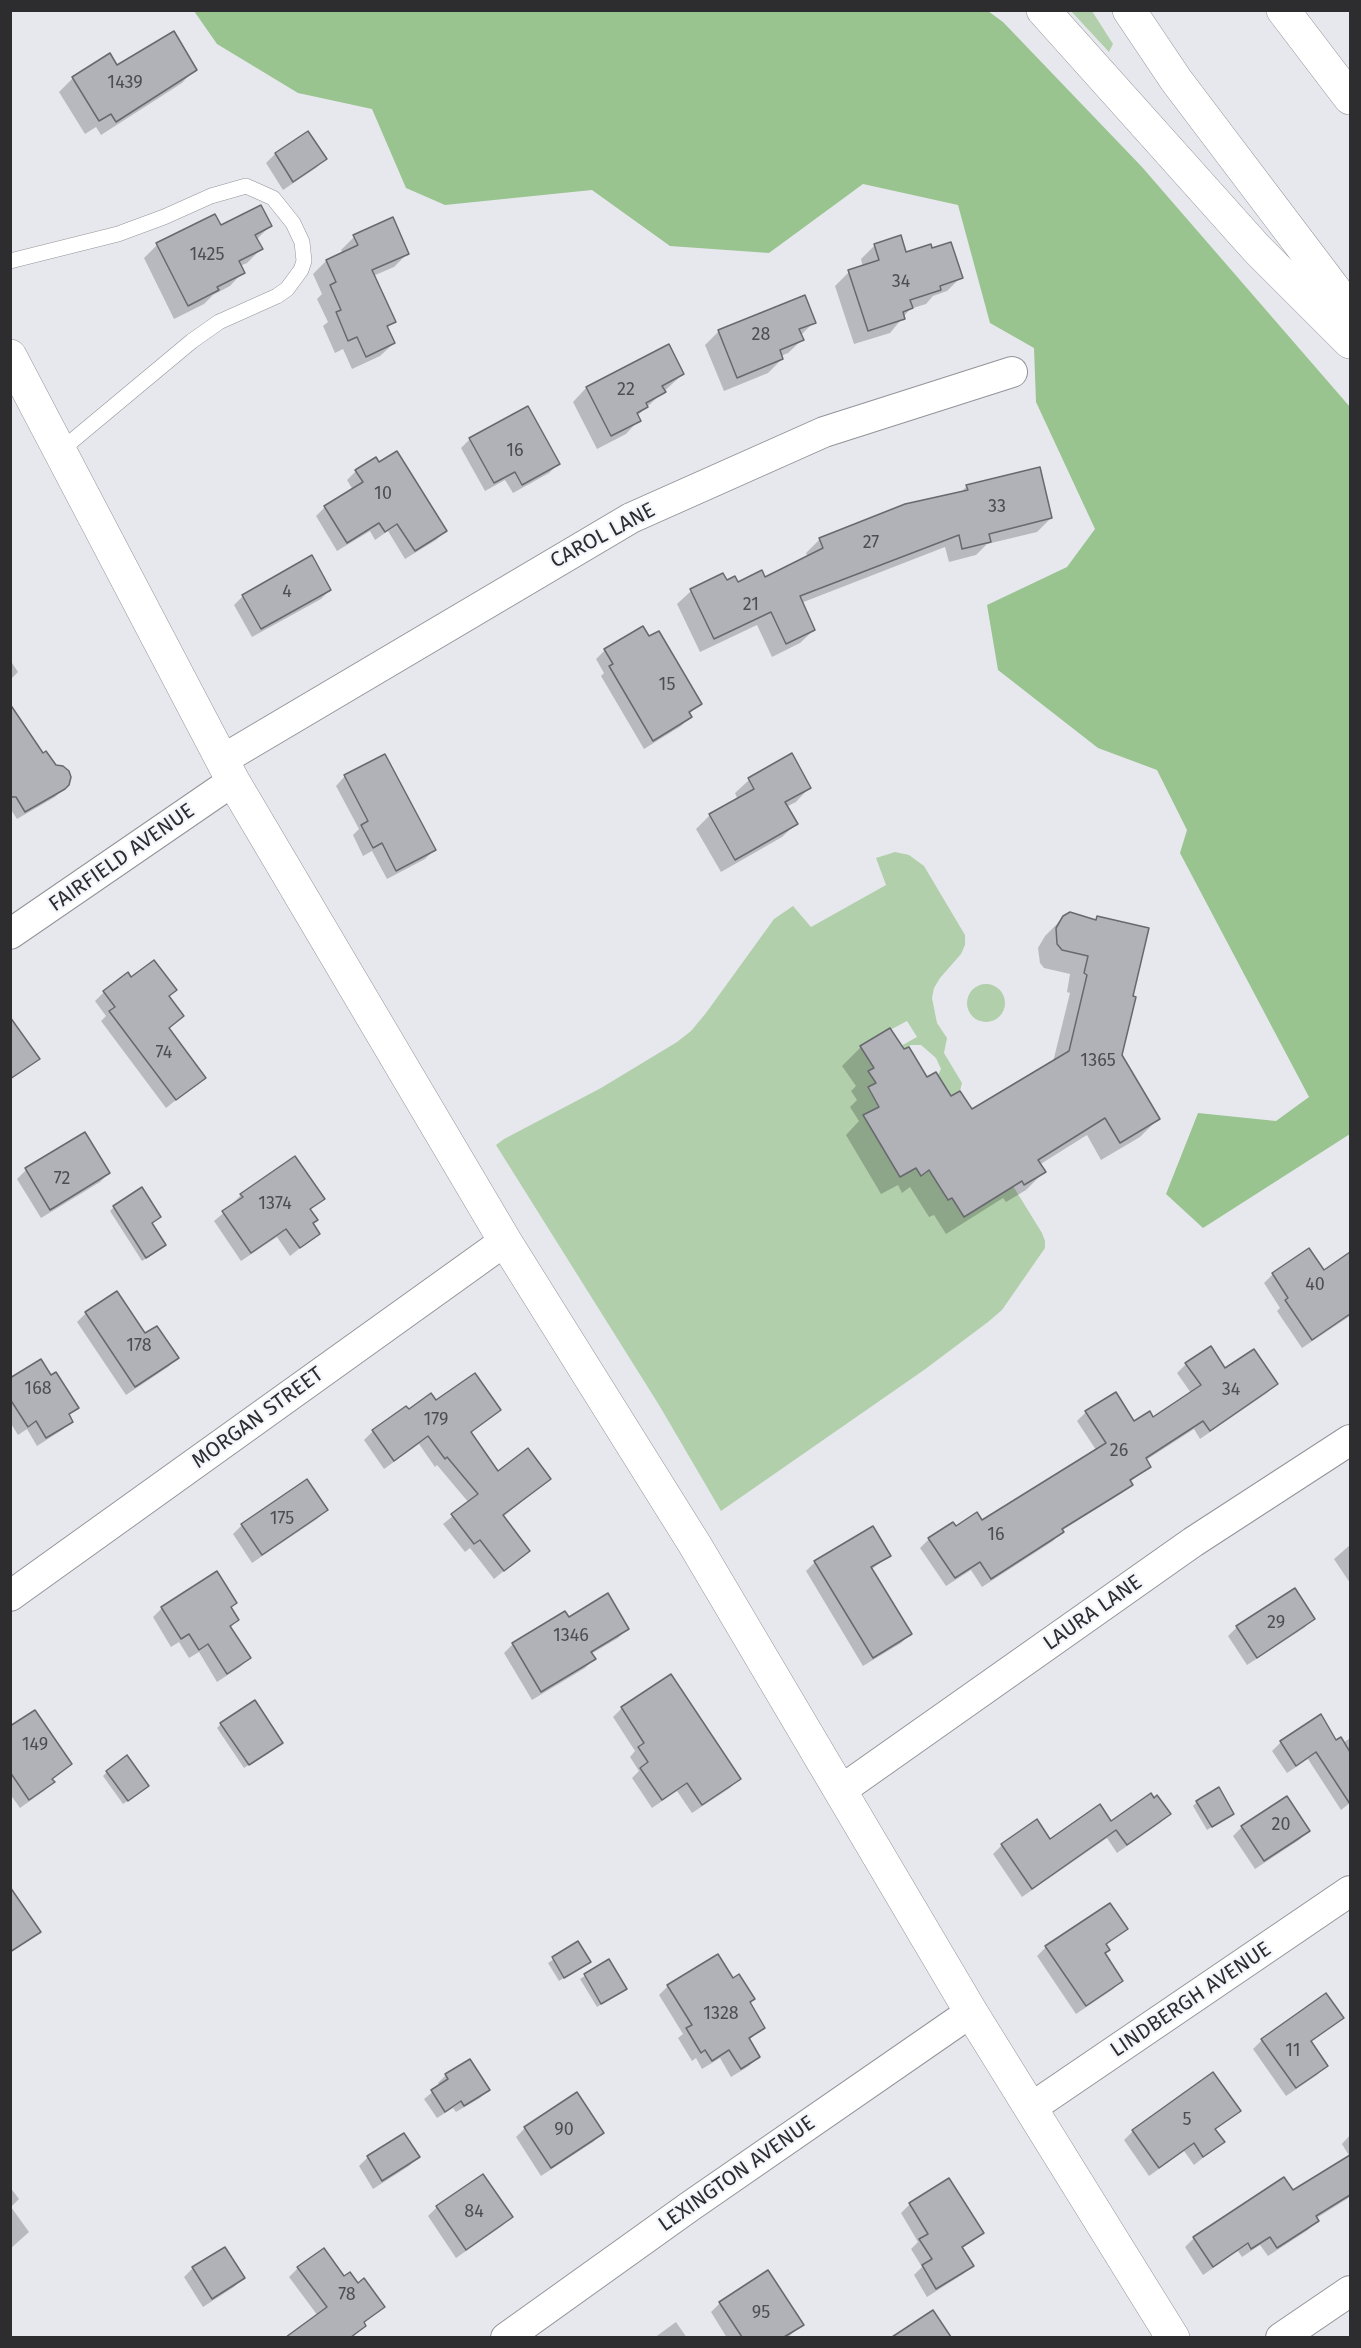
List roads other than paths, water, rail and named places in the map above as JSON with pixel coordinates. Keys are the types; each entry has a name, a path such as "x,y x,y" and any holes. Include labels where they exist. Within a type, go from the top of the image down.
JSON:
{"main road":[{"path":"1043,10 1257,249 1350,342"},
{"path":"1129,10 1176,80 1350,310"},
{"path":"1283,10 1350,98"},
{"path":"10,356 227,771 505,1241 694,1545 971,2012 1173,2337"}],"street":[{"name":"CAROL LANE","path":"227,771 631,518 824,432 1012,372"},
{"name":"FAIRFIELD AVENUE","path":"10,934 227,771"},
{"name":"MORGAN STREET","path":"10,1596 505,1241"},
{"name":"LAURA LANE","path":"840,1791 1193,1542 1350,1440"},
{"name":"LINDBERGH AVENUE","path":"1031,2108 1350,1891"},
{"name":"LEXINGTON AVENUE","path":"506,2337 688,2207 971,2012"},
{"path":"1281,2337 1350,2291"}],"lane":[{"path":"10,261 118,234 212,196 246,186 273,198 292,223 302,243 304,261 301,270 287,289 277,297 219,322 60,451"}]}
